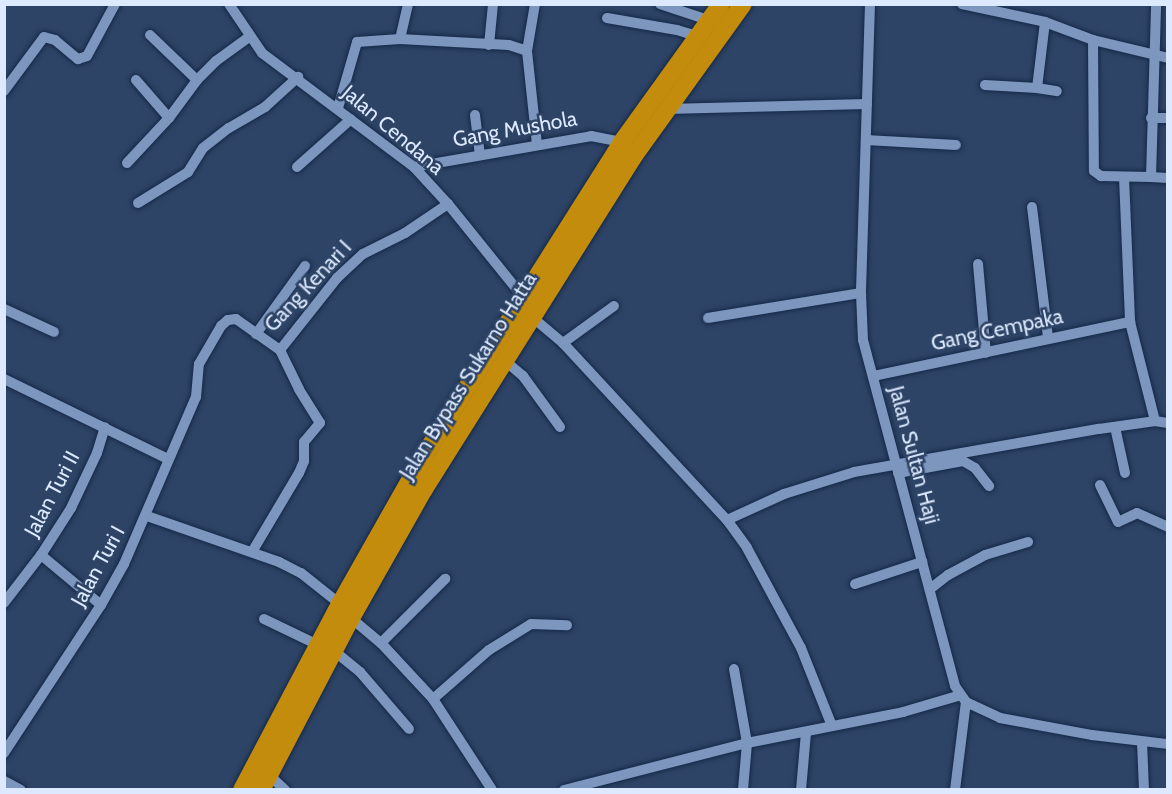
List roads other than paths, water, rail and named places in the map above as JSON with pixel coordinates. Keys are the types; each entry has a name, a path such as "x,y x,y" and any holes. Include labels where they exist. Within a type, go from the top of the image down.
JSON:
{"highway":[{"name":"Jalan Bypass Sukarno Hatta","path":"345,611 665,109 717,23 721,4"},
{"name":"Jalan Bypass Sukarno Hatta","path":"265,782 326,648 425,454 622,142 697,36 743,4"},
{"name":"Jalan Bypass Sukarno Hatta","path":"242,789 326,648"}],"street":[{"path":"4,92 44,37 55,40 78,58 87,56 115,4"},
{"name":"Jalan Cendana","path":"229,4 249,37 262,53 298,77 414,168 448,204 523,297"},
{"path":"400,39 408,4"},
{"path":"489,45 493,4"},
{"path":"535,4 527,51 537,144"},
{"path":"660,4 717,23"},
{"name":"Jalan Sultan Haji","path":"870,4 861,293 863,340 955,686 963,699"},
{"path":"962,4 1045,22 1094,40 1167,58"},
{"path":"1151,177 1156,4"},
{"path":"608,18 677,30 697,36"},
{"path":"1037,88 1045,22"},
{"path":"150,35 197,80"},
{"path":"127,163 169,118 197,80 216,61 249,37"},
{"path":"338,108 348,80 355,42 400,39 509,45 527,51"},
{"path":"1094,40 1094,171 1101,176 1167,178"},
{"path":"138,203 188,172 203,148 229,128 265,107 298,77"},
{"path":"136,80 169,118"},
{"path":"985,85 1056,91"},
{"path":"665,109 867,104"},
{"path":"475,115 480,154"},
{"path":"1151,118 1167,118"},
{"path":"297,167 351,119"},
{"name":"Gang Mushola","path":"414,168 480,154 591,136 622,142"},
{"path":"866,140 956,145"},
{"path":"1124,177 1130,322 1155,421"},
{"name":"Gang Kenari I","path":"147,516 159,479 196,397 200,364 221,326 228,320 236,319 280,350 337,278 363,254 405,233 448,204"},
{"path":"1032,207 1048,338"},
{"path":"978,264 987,353"},
{"path":"256,334 305,266"},
{"path":"708,318 861,293"},
{"path":"563,343 614,306"},
{"path":"4,309 54,332"},
{"path":"532,316 563,343 727,520 747,548 801,648 832,726"},
{"name":"Gang Cempaka","path":"873,376 1130,322"},
{"path":"252,552 299,473 304,461 304,442 320,423 299,389 280,350"},
{"path":"504,360 523,376 560,427"},
{"path":"4,379 168,459"},
{"path":"727,520 816,482 897,469 1115,427 1155,421 1167,423"},
{"name":"Jalan Turi II","path":"4,603 41,555 85,479 105,427"},
{"path":"1115,427 1125,473"},
{"path":"897,469 963,461 975,468 989,486"},
{"path":"1100,485 1118,522 1137,513 1167,527"},
{"name":"Jalan Turi I","path":"4,753 101,605 147,516 252,552 301,573 381,643 433,699 492,789"},
{"path":"930,590 948,575 985,555 1028,542"},
{"path":"41,555 101,605"},
{"path":"855,584 922,562"},
{"path":"381,643 445,579"},
{"path":"264,619 326,648 360,672 409,729"},
{"path":"433,699 489,651 531,624 567,625"},
{"path":"734,669 747,743 743,789"},
{"path":"955,789 963,699"},
{"path":"564,789 747,743 806,733 963,699 1000,718 1053,729 1167,744"},
{"path":"801,789 806,733"},
{"path":"1142,742 1144,789"},
{"path":"4,781 21,789"},
{"path":"265,782 285,789"}]}
